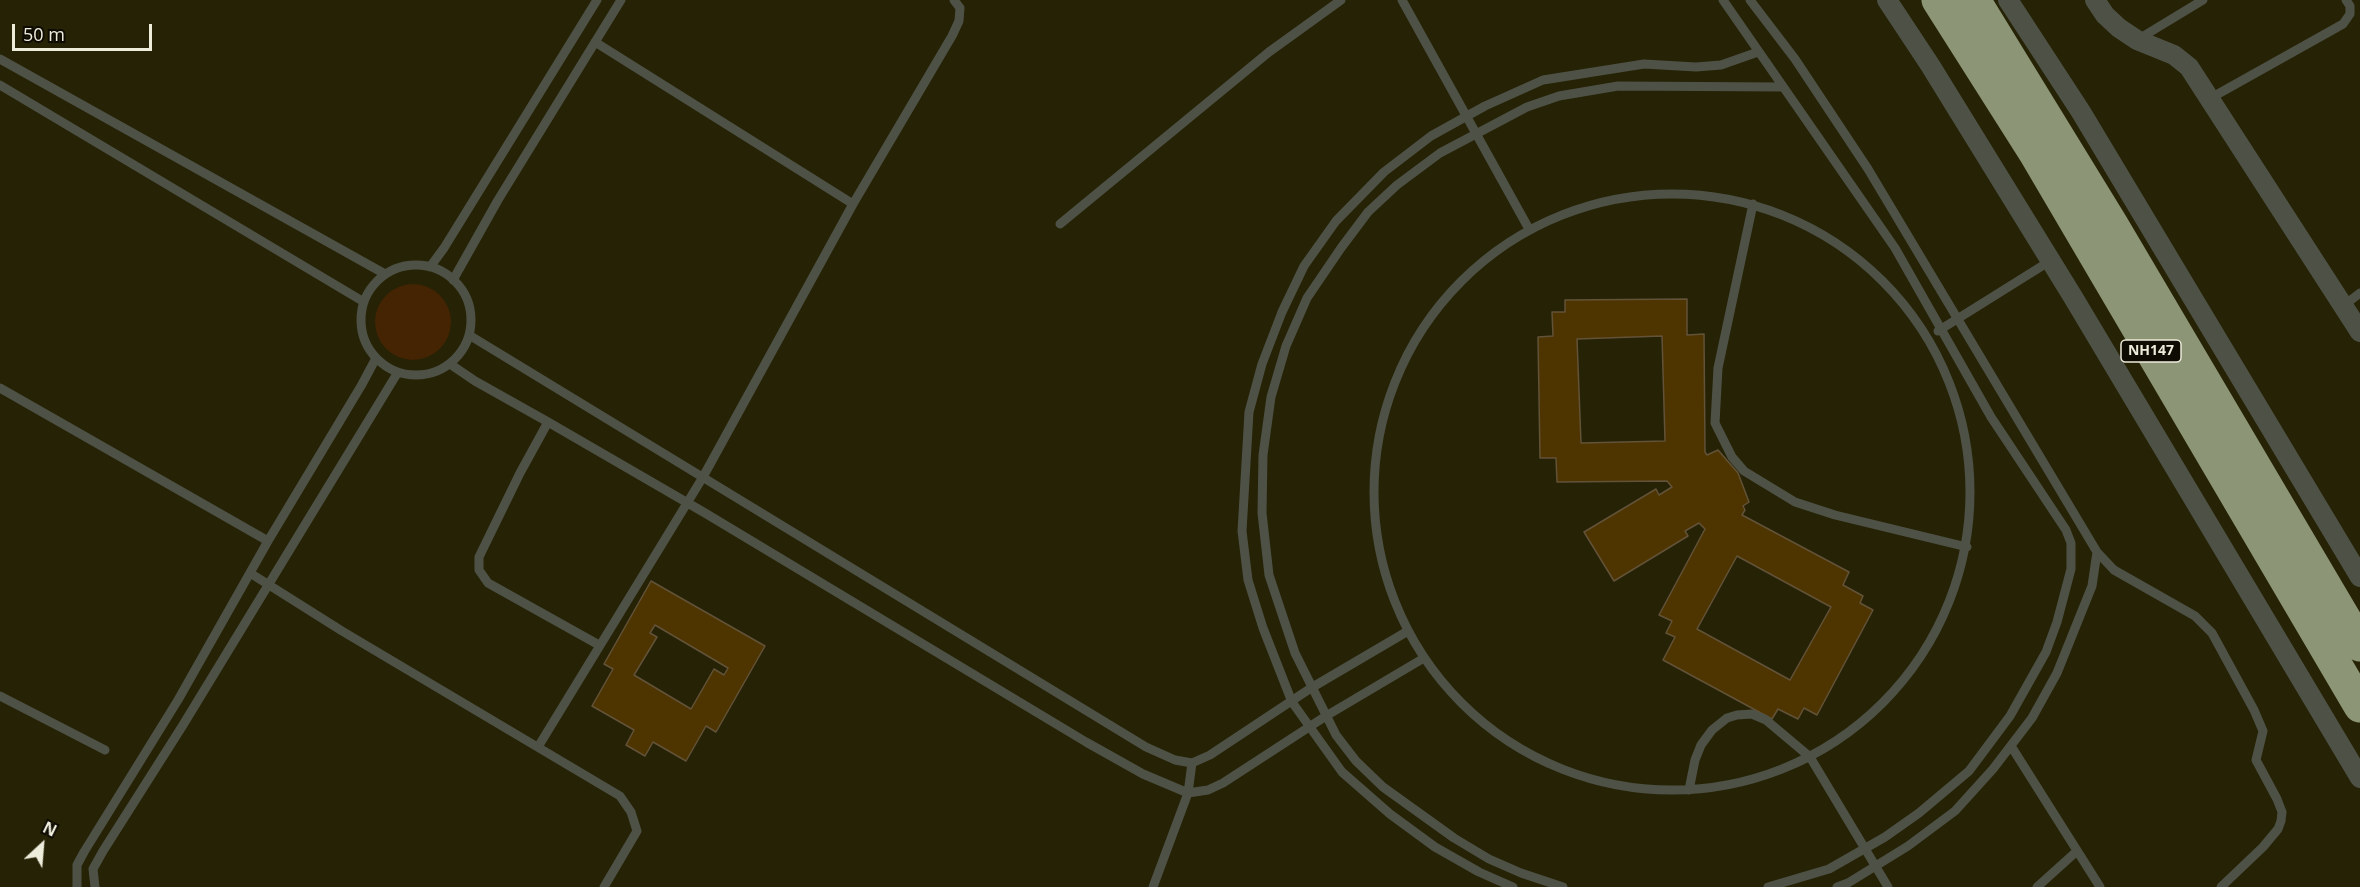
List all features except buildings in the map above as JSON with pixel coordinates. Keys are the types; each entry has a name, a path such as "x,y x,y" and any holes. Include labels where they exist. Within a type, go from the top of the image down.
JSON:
{"highway":[{"name":"NH147","path":"1938,0 2353,647"},
{"name":"NH147","path":"1974,0 2112,225 2353,647 2360,706"}],"street":[{"path":"1887,0 1930,64 2050,261 2360,778"},
{"path":"2008,0 2081,112 2360,577"},
{"path":"2095,0 2112,22 2138,40 2174,55 2189,67 2360,332"}],"lane":[{"path":"430,267 597,0"},
{"path":"453,280 498,200 621,0"},
{"path":"537,747 688,503 853,204 952,36 959,21 960,8 954,0"},
{"path":"1060,224 1269,52 1341,0"},
{"path":"1402,0 1529,229"},
{"path":"1723,0 1894,248 1991,417 2066,530 2071,543 2071,569 2057,622 2046,652 2010,716 1969,771 1911,819 1864,849 1829,869 1768,887"},
{"path":"1750,0 1795,59 1868,169 2097,552 2114,570 2186,610 2211,633 2260,723 2263,731 2256,760 2277,799 2282,812 2281,821 2278,829 2263,847 2221,887"},
{"path":"2138,40 2203,0"},
{"path":"2209,99 2343,24 2350,14 2350,6 2346,0"},
{"path":"595,42 853,204"},
{"path":"1514,887 1479,872 1435,847 1390,814 1342,772 1292,702 1263,628 1248,579 1242,531 1249,412 1262,364 1282,312 1304,266 1336,221 1384,172 1431,136 1466,116 1544,80 1644,64 1696,67 1721,64 1758,52"},
{"path":"0,59 385,274"},
{"path":"0,85 364,302"},
{"path":"1563,887 1489,859 1418,814 1383,787 1356,761 1336,735 1295,653 1269,575 1262,513 1263,455 1271,397 1286,346 1307,298 1341,248 1368,212 1397,185 1440,153 1527,107 1559,96 1606,88 1661,85 1782,87"},
{"path":"1661,193 1707,195 1753,204 1822,233 1881,278 1928,336 1958,403 1971,475 1967,547 1947,612 1913,670 1867,720 1810,757 1772,774 1731,785 1689,790 1628,787 1568,771 1512,743 1463,705 1424,658 1408,631 1380,558 1372,481 1385,404 1417,334 1466,274 1529,229 1570,210 1615,198 1661,193"},
{"path":"1753,204 1718,368 1715,423 1732,457 1744,471 1795,502 1967,547"},
{"path":"1928,336 2050,261"},
{"path":"407,266 430,267 453,280 463,292 469,305 471,320 469,335 462,351 450,364 425,375 398,372 376,358 367,346 360,317 372,286 385,274 407,266"},
{"path":"2343,306 2360,293"},
{"path":"469,335 1146,747 1175,760 1192,763 1210,755 1311,688 1408,631"},
{"path":"77,887 77,865 84,852 178,700 376,358"},
{"path":"450,364 475,381 688,503 1086,742 1143,774 1188,793 1208,790 1223,783 1311,728 1326,716 1424,658"},
{"path":"95,887 93,869 103,851 183,725 398,372"},
{"path":"0,388 268,541"},
{"path":"549,422 519,473 479,557 478,570 488,583 599,645"},
{"path":"1837,887 1848,883 1908,846 1954,811 1994,769 2032,718 2058,673 2092,586 2097,552"},
{"path":"250,573 342,631 620,796 631,812 637,831 604,887"},
{"path":"0,696 105,750"},
{"path":"1689,790 1695,760 1701,745 1712,730 1727,718 1752,714 1766,720 1810,757 1888,887"},
{"path":"2011,746 2100,887"},
{"path":"1153,887 1188,793 1192,763"},
{"path":"2037,887 2077,851"}],"shaded area":[{"path":"413,284 427,287 440,295 448,308 451,322 448,336 440,349 427,357 413,360 399,357 386,349 378,336 375,322 378,308 386,295 399,287"}]}
